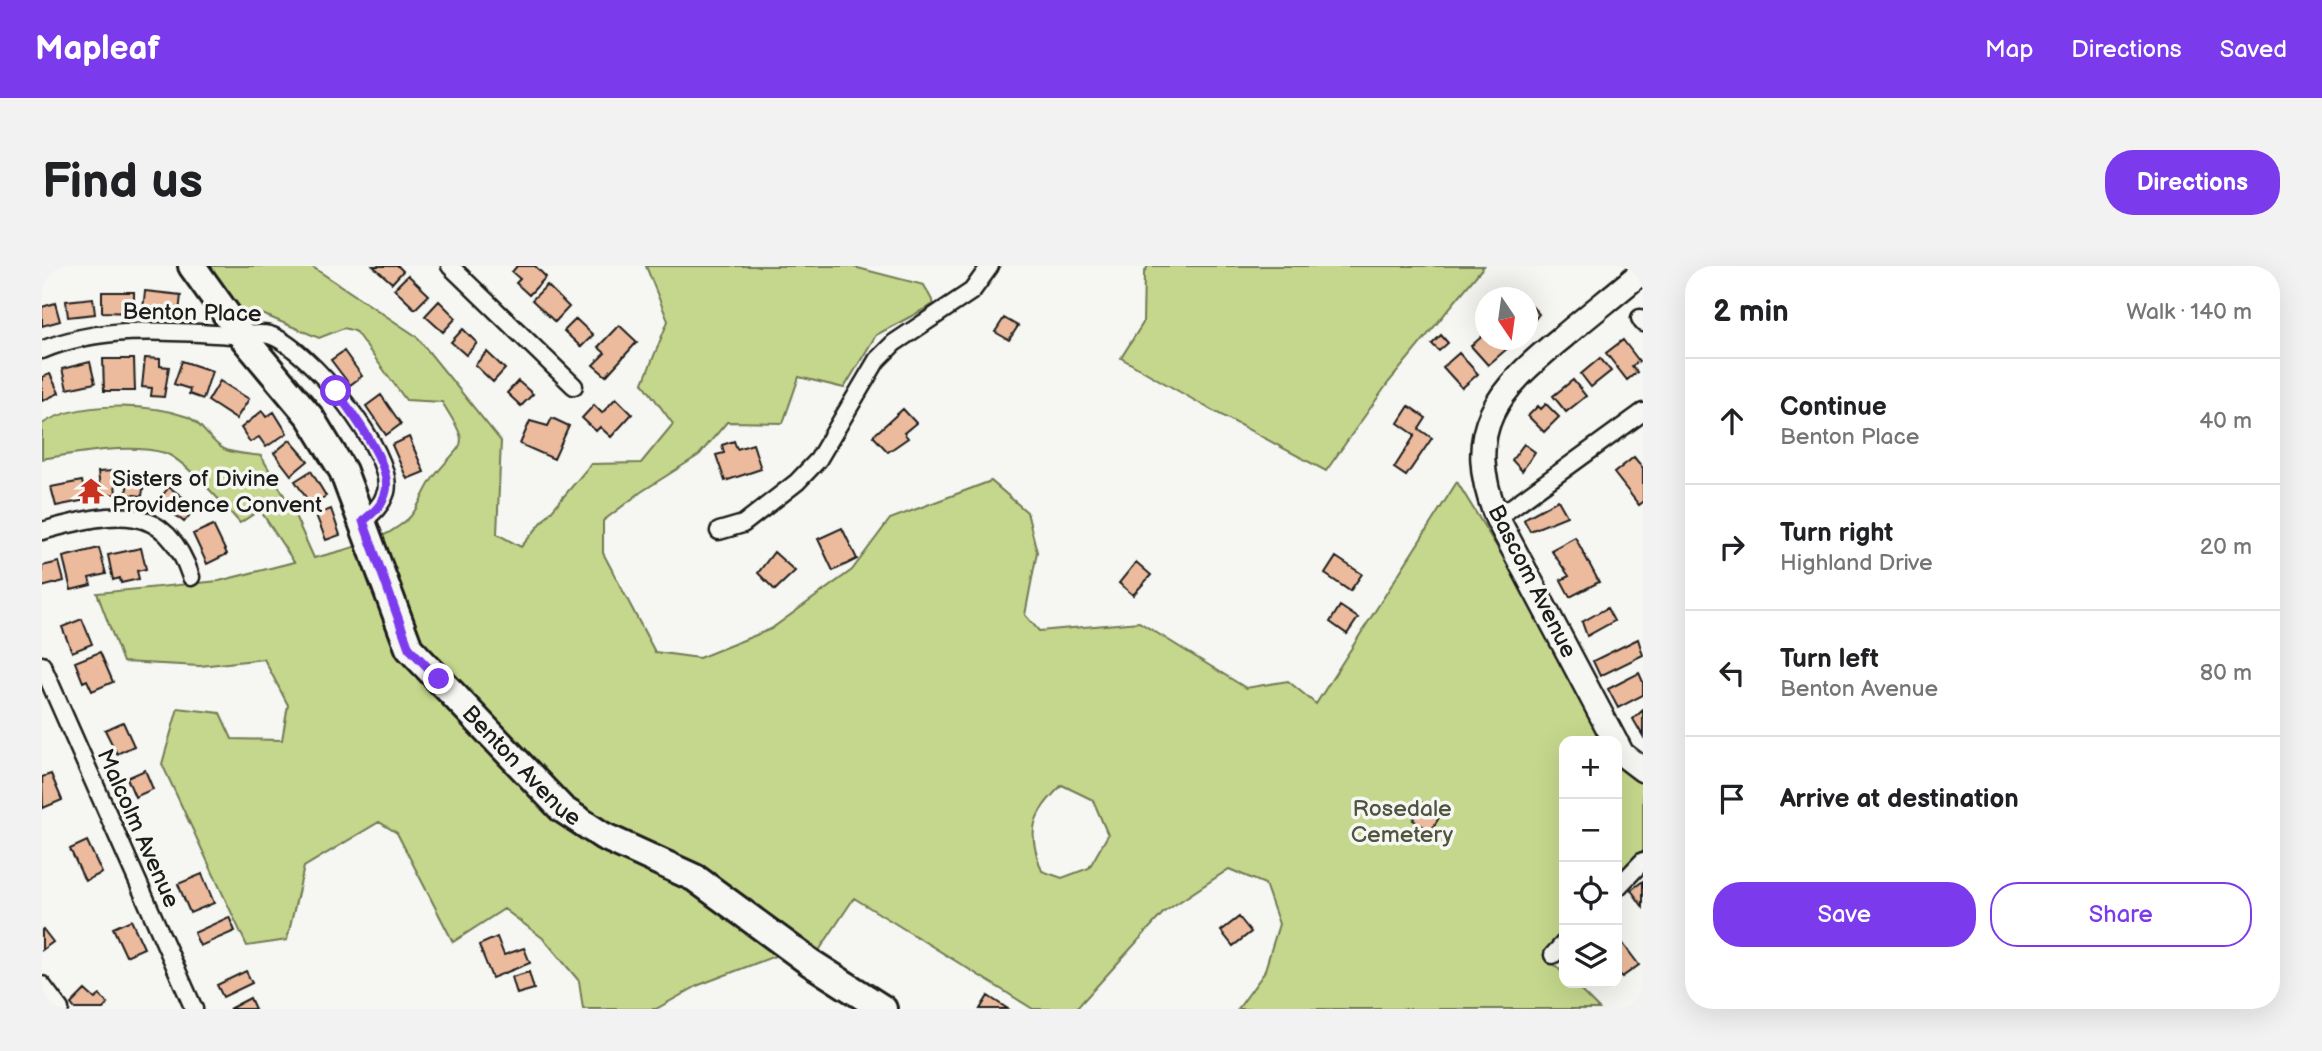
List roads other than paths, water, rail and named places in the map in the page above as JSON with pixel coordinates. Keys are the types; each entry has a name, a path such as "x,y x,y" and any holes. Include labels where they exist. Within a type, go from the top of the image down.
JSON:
{"main road":[{"name":"Benton Avenue","path":"192,266 242,335 310,417 344,471 409,648 562,809 603,836 695,878 811,964 883,1009"}],"street":[{"path":"450,266 574,386"},
{"path":"719,531 743,524 797,482 818,460 877,360 894,343 972,291 990,266"},
{"name":"Bascom Avenue","path":"1612,736 1497,518 1484,478 1483,448 1490,417 1505,389 1522,370 1643,271"},
{"name":"Benton Place","path":"42,350 66,340 144,330 268,334 289,345 317,368 358,422 376,453 387,490 378,509 363,521"},
{"path":"1497,518 1643,412"},
{"path":"42,531 122,514 144,519 176,544 191,578"},
{"name":"Malcolm Avenue","path":"42,665 194,1009"},
{"name":"Bascom Avenue","path":"1622,754 1643,770"},
{"path":"1622,883 1643,861"},
{"path":"1553,955 1559,948"},
{"path":"42,985 60,1009"}],"place":[{"name":"Sisters of Divine Providence Convent","path":"91,491"}],"park label":[{"name":"Rosedale Cemetery","path":"1402,821"}]}
